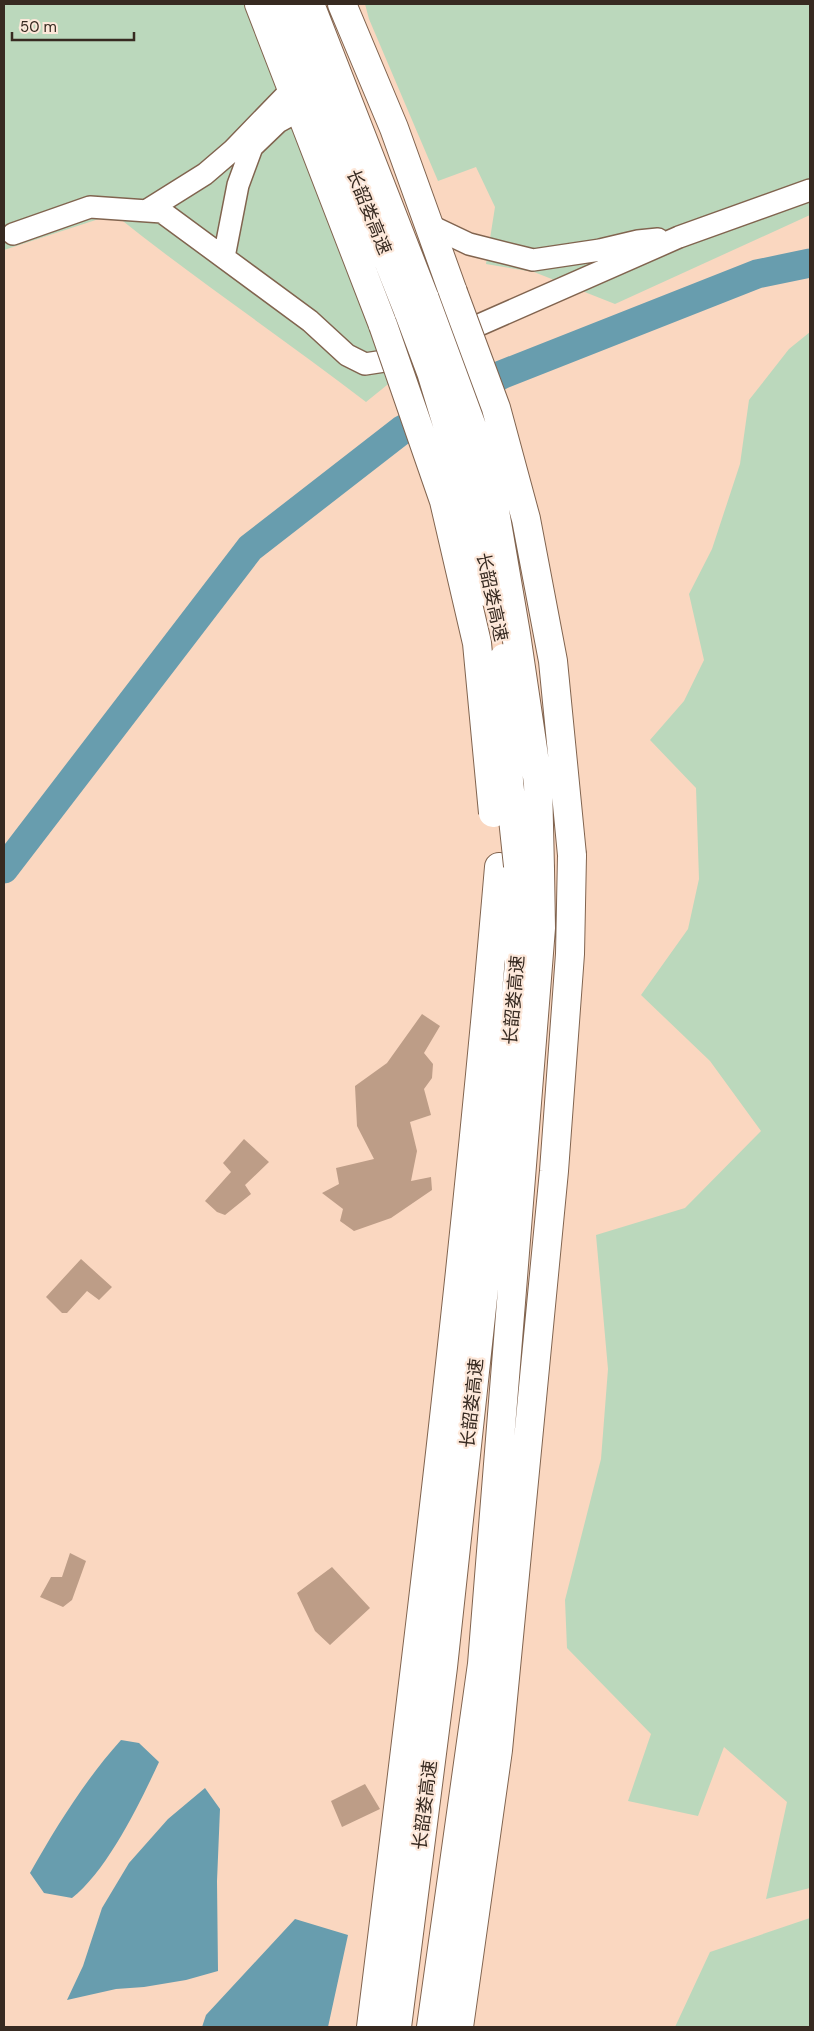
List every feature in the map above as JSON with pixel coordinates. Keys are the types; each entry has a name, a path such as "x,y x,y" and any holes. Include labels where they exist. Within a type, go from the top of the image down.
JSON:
{"highway":[{"path":"259,4 383,325 444,500 477,643 519,867 489,988 424,1610 371,2027"},
{"name":"长韶娄高速","path":"286,4 488,470 516,634 538,783 519,867 519,964 443,1666 397,2027"},
{"name":"长韶娄高速","path":"310,4 417,306"},
{"path":"342,4 394,128 496,408 526,519 553,661 572,855 570,954 554,1181 498,1750 459,2027"},
{"name":"长韶娄高速","path":"431,2027 482,1664 541,928 519,867"}],"street":[{"path":"146,211 205,174 296,100"},
{"path":"224,257 238,185 252,147 278,122 296,100"},
{"path":"13,234 90,207 162,212 310,321 347,355 365,364 404,358 678,237 810,190"},
{"path":"429,225 469,244 533,260 600,250 638,241 678,237"}],"green space":[{"path":"4,4 245,4 392,381 366,402 114,214 4,250"},
{"path":"365,4 810,4 810,215 615,304 534,272 486,264 495,207 476,167 438,181 369,19"},
{"path":"810,332 810,1888 766,1899 787,1802 724,1747 698,1816 628,1801 651,1734 567,1648 565,1600 601,1459 608,1369 596,1235 685,1208 761,1131 710,1061 641,995 688,929 699,879 696,788 650,740 684,701 704,660 689,594 712,549 740,464 749,400 789,349"},
{"path":"810,1918 810,2027 675,2027 710,1952"}],"water":[{"path":"121,1740 139,1743 159,1762 142,1797 110,1854 85,1886 72,1898 44,1893 30,1873 72,1804 95,1771"},
{"path":"205,1788 220,1809 217,1881 218,1971 186,1980 144,1987 116,1989 67,2000 83,1966 102,1908 129,1863 168,1819"},
{"path":"295,1919 348,1935 328,2027 202,2027 206,2015"}],"building":[{"path":"422,1014 440,1026 424,1053 433,1064 432,1078 424,1089 431,1115 410,1122 417,1151 411,1181 431,1177 432,1190 391,1218 354,1231 340,1221 343,1209 322,1193 339,1184 336,1168 374,1159 357,1126 355,1086 387,1063"},
{"path":"244,1139 269,1162 245,1185 251,1194 225,1215 217,1212 205,1201 231,1172 223,1163"},
{"path":"81,1259 112,1287 99,1300 87,1291 67,1313 62,1313 46,1297"},
{"path":"70,1553 86,1561 72,1600 63,1607 40,1597 51,1577 62,1577"},
{"path":"332,1567 370,1608 330,1645 315,1631 297,1593"},
{"path":"365,1784 380,1809 342,1827 331,1801"}],"waterway":[{"path":"4,869 250,548 402,430 501,375 757,274 810,263"}]}
